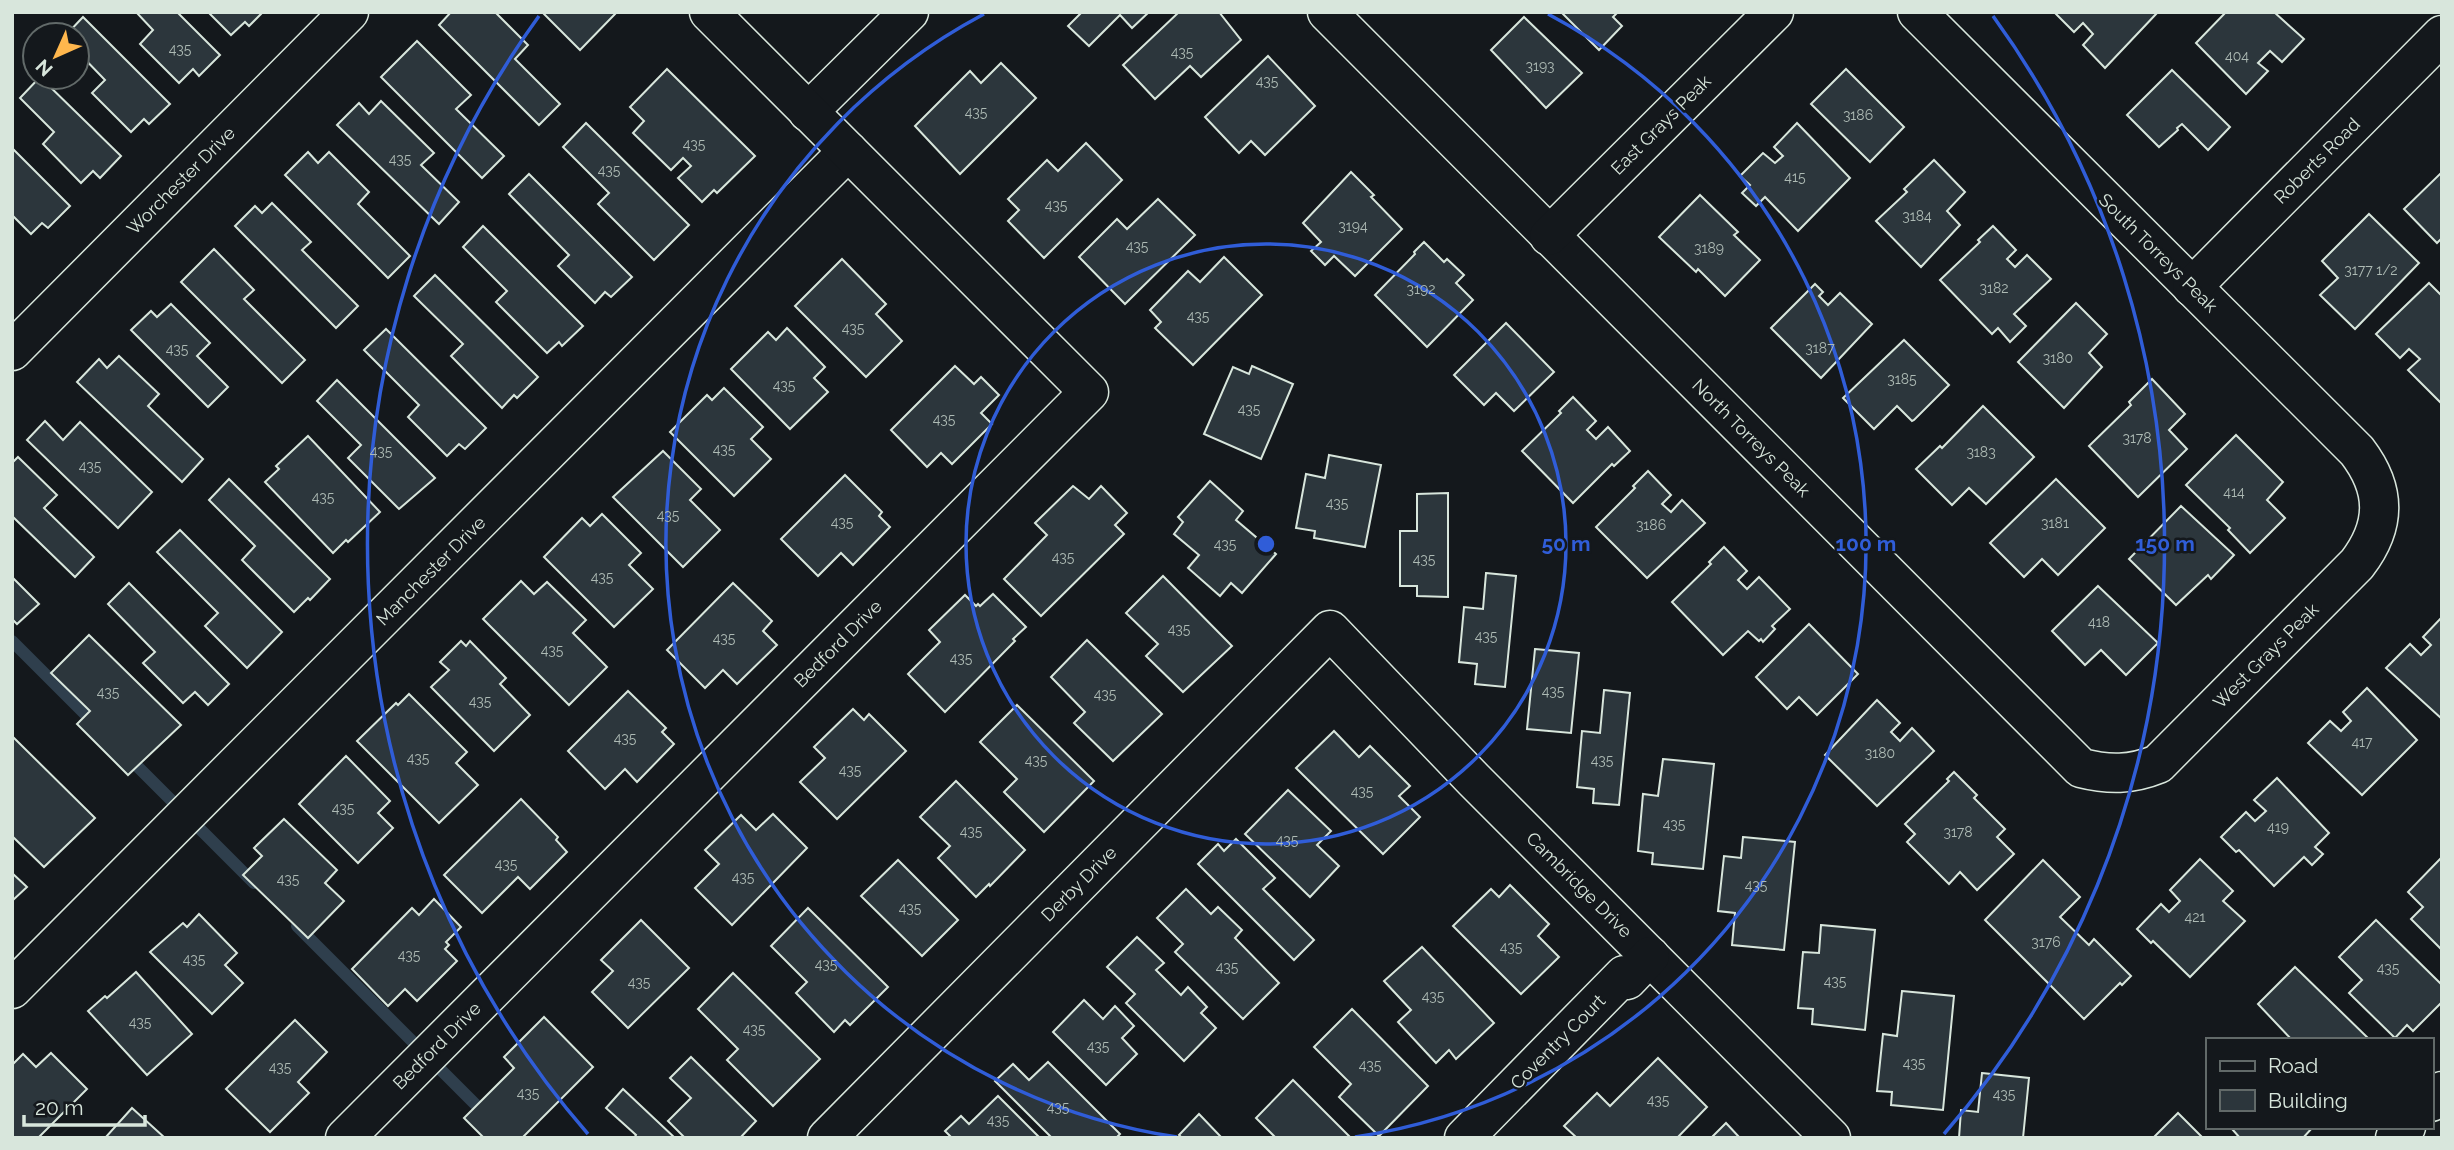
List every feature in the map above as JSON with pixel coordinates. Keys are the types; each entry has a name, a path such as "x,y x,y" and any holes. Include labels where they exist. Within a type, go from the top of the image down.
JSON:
{"street":[{"name":"Worchester Drive","path":"12,351 349,12"},
{"path":"709,12 848,151"},
{"path":"808,112 909,12"},
{"name":"North Torreys Peak","path":"1327,12 2081,768 2119,774"},
{"name":"East Grays Peak","path":"1549,236 1774,12"},
{"name":"South Torreys Peak","path":"1917,12 2357,451 2369,466 2380,505"},
{"name":"Roberts Road","path":"2192,287 2442,35"},
{"name":"Manchester Drive","path":"12,989 848,151"},
{"name":"Bedford Drive","path":"345,1138 1089,392 848,151"},
{"name":"West Grays Peak","path":"2119,774 2139,772 2158,764 2357,564 2374,537 2380,505"},
{"name":"Cambridge Drive","path":"1330,630 1474,780 1831,1138"},
{"name":"Derby Drive","path":"827,1138 1330,630"},
{"name":"Coventry Court","path":"1464,1138 1624,975 1627,980 1650,956"}],"building":[{"path":"136,12 177,12 220,55 199,76 193,69 179,83 140,44 153,30"},
{"path":"208,12 263,12 249,26 245,22 231,35"},
{"path":"451,12 495,12 528,45 515,59 560,104 539,125 439,25"},
{"path":"542,12 617,12 580,50"},
{"path":"1082,12 1149,12 1132,28 1120,15 1089,46 1068,26"},
{"path":"1179,12 1219,12 1241,40 1201,77 1190,66 1155,99 1123,65"},
{"path":"1561,12 1618,12 1613,17 1622,26 1599,50"},
{"path":"2054,12 2157,13 2105,68 2083,45 2093,34 2083,23 2074,32"},
{"path":"2226,12 2274,12 2304,39 2282,62 2270,51 2258,63 2268,71 2246,94 2196,43"},
{"path":"1524,17 1582,73 1546,108 1491,50"},
{"path":"91,25 170,104 149,124 144,119 131,132 92,93 105,80 91,66"},
{"path":"417,41 471,95 456,109 504,156 482,178 381,77"},
{"path":"1268,56 1315,106 1265,155 1251,141 1239,153 1205,117"},
{"path":"1001,63 1036,98 960,174 915,126 970,71 981,83"},
{"path":"667,69 755,156 717,193 714,190 702,202 678,178 691,166 683,158 671,170 633,133 644,121 630,107"},
{"path":"1846,69 1904,127 1870,162 1811,104"},
{"path":"2172,70 2230,127 2208,150 2182,124 2159,147 2127,115"},
{"path":"27,91 54,91 121,156 100,178 93,171 81,183 43,144 54,132 20,98"},
{"path":"381,101 434,153 421,165 459,202 439,224 337,125 359,103 369,114"},
{"path":"586,123 689,225 654,260 598,204 609,193 563,147"},
{"path":"1797,123 1850,178 1798,231 1765,197 1756,206 1742,193 1750,185 1740,176 1763,153 1775,163 1783,156 1774,147"},
{"path":"1086,143 1122,180 1044,258 1008,221 1019,210 1008,199 1047,160 1058,171"},
{"path":"12,148 70,206 48,228 42,223 31,234 12,215"},
{"path":"308,152 318,163 329,152 369,192 358,204 410,256 388,278 285,175"},
{"path":"1934,160 1965,192 1947,211 1960,225 1921,267 1876,221 1907,192 1904,189"},
{"path":"1351,172 1402,229 1355,276 1334,256 1325,265 1311,251 1321,242 1303,223"},
{"path":"2442,172 2442,238 2437,243 2404,209"},
{"path":"529,174 632,277 611,297 605,292 595,303 558,266 569,255 509,194"},
{"path":"1700,195 1738,232 1734,235 1760,260 1725,296 1698,269 1696,272 1659,237"},
{"path":"1158,199 1195,235 1125,304 1079,257 1117,219 1127,229"},
{"path":"272,203 311,242 302,250 358,306 336,328 235,226 255,206 262,213"},
{"path":"2369,214 2419,263 2355,329 2320,295 2338,278 2322,261"},
{"path":"483,226 583,326 562,346 559,342 547,353 496,302 507,291 463,247"},
{"path":"1993,226 2016,250 2007,259 2015,267 2027,255 2051,279 2014,314 2026,326 2010,342 1998,328 1992,334 1940,280"},
{"path":"1424,242 1444,262 1447,259 1464,275 1456,283 1473,300 1427,347 1375,295"},
{"path":"214,249 254,290 244,299 305,360 282,383 181,282"},
{"path":"1224,257 1262,295 1193,365 1155,328 1161,322 1150,310 1188,271 1200,282"},
{"path":"842,259 886,304 876,314 902,341 866,377 795,306"},
{"path":"435,275 538,377 517,398 514,395 502,408 451,356 463,344 414,296"},
{"path":"2429,283 2442,296 2441,403 2408,370 2420,359 2409,349 2400,358 2376,334"},
{"path":"1815,284 1823,292 1819,296 1828,305 1840,293 1872,324 1821,378 1771,328"},
{"path":"2076,303 2107,334 2089,353 2102,367 2064,408 2018,362"},
{"path":"171,304 210,343 197,356 228,387 208,407 131,330 151,311 157,317"},
{"path":"1506,323 1554,372 1514,411 1496,393 1484,405 1454,375"},
{"path":"787,328 825,367 814,378 828,392 790,429 731,369 768,332 776,340"},
{"path":"386,329 486,428 465,449 459,444 447,456 408,417 419,405 364,350"},
{"path":"1904,340 1949,385 1914,420 1897,406 1874,429 1843,398"},
{"path":"119,356 159,394 148,406 203,459 182,482 77,382 99,359 107,368"},
{"path":"955,366 974,384 981,377 999,395 981,413 992,424 952,464 941,453 927,467 891,430"},
{"path":"1252,366 1293,384 1261,459 1204,434 1233,367 1249,374"},
{"path":"2152,379 2185,414 2169,430 2187,449 2138,497 2089,446 2131,405 2129,402"},
{"path":"337,380 435,478 399,509 348,458 361,445 317,401"},
{"path":"724,388 763,427 751,439 771,459 734,496 670,432 707,395 712,400"},
{"path":"1573,397 1596,421 1587,430 1596,439 1608,427 1630,451 1614,466 1612,464 1573,503 1522,451 1561,413 1559,411"},
{"path":"1983,406 2034,457 1986,504 1969,488 1952,505 1916,469 1940,446 1942,448"},
{"path":"45,421 63,440 80,422 152,492 118,528 27,440"},
{"path":"2236,435 2283,482 2267,500 2285,518 2250,553 2228,530 2230,528 2186,485"},
{"path":"308,436 380,512 333,553 265,482 279,469 276,466"},
{"path":"663,451 701,489 690,500 720,530 683,567 613,497"},
{"path":"1329,455 1381,465 1365,547 1314,538 1315,531 1296,528 1306,474 1325,478"},
{"path":"18,457 57,495 44,508 94,557 75,577 12,516 12,463"},
{"path":"1648,471 1671,495 1662,504 1671,512 1682,500 1705,523 1647,578 1596,527"},
{"path":"845,475 882,512 879,516 890,527 853,565 841,553 818,576 781,539"},
{"path":"229,479 330,579 294,612 242,560 255,546 209,500"},
{"path":"2056,479 2105,528 2058,575 2042,559 2024,577 1990,543"},
{"path":"1210,481 1243,511 1236,520 1276,554 1242,593 1231,583 1220,596 1188,568 1199,555 1174,534 1183,522 1178,517"},
{"path":"1073,486 1089,499 1101,486 1127,513 1115,525 1124,534 1041,616 1004,579 1047,535 1035,523"},
{"path":"1448,493 1448,597 1417,596 1417,586 1400,586 1400,531 1417,531 1417,494"},
{"path":"2181,506 2234,555 2211,579 2208,575 2176,605 2129,559"},
{"path":"602,514 641,553 629,565 653,589 614,627 544,557 582,518 590,526"},
{"path":"180,530 282,632 247,668 205,626 218,613 157,552"},
{"path":"1724,547 1747,571 1738,580 1747,589 1759,577 1790,609 1772,626 1775,629 1763,642 1748,631 1723,655 1672,602 1711,564 1709,562"},
{"path":"1486,573 1516,576 1505,687 1475,684 1477,664 1459,662 1464,607 1483,609"},
{"path":"1163,576 1232,646 1183,692 1146,656 1158,644 1126,613"},
{"path":"12,577 39,604 17,624 12,619"},
{"path":"521,581 534,594 547,582 586,620 573,633 607,667 569,705 483,619"},
{"path":"129,583 229,684 208,705 195,692 183,703 143,663 155,652 108,604"},
{"path":"733,583 772,621 763,631 777,645 737,684 723,670 705,688 667,650"},
{"path":"2098,586 2158,643 2126,675 2101,650 2085,665 2052,631"},
{"path":"993,594 1026,627 945,712 908,674 940,642 929,630 965,595 976,606 980,606"},
{"path":"2442,617 2442,719 2386,668 2410,644 2421,655 2431,645 2423,637"},
{"path":"1809,624 1858,674 1817,715 1799,697 1787,709 1756,677"},
{"path":"89,635 181,725 128,775 77,724 90,711 51,673"},
{"path":"1087,640 1162,714 1113,761 1074,723 1085,712 1051,677"},
{"path":"461,641 466,646 470,641 506,678 500,684 530,715 494,751 431,687 449,670 440,662"},
{"path":"1535,649 1579,653 1571,733 1527,729"},
{"path":"2367,688 2417,740 2362,795 2308,743 2330,721 2341,731 2351,721 2343,712"},
{"path":"1604,690 1630,693 1619,805 1593,803 1594,789 1577,787 1582,731 1600,733"},
{"path":"628,691 666,728 662,732 674,744 637,782 625,769 605,789 568,751"},
{"path":"409,694 467,752 456,763 478,785 439,823 357,741"},
{"path":"1877,700 1900,723 1891,732 1900,741 1912,728 1934,751 1877,806 1825,755"},
{"path":"1017,705 1094,781 1044,832 1004,792 1017,779 980,742"},
{"path":"853,709 864,720 869,714 906,751 837,819 800,782 825,758 814,747"},
{"path":"1334,731 1359,757 1370,746 1410,786 1399,796 1420,817 1383,854 1296,768"},
{"path":"12,736 95,818 44,867 12,836"},
{"path":"346,756 390,801 378,813 393,828 358,863 299,804"},
{"path":"1663,759 1714,764 1703,869 1652,864 1653,853 1638,851 1643,794 1658,796"},
{"path":"1954,772 1977,795 1974,798 2005,829 1997,837 2014,854 1977,890 1960,872 1949,884 1907,842 1915,834 1905,824 1949,781 1947,779"},
{"path":"2277,778 2329,833 2315,847 2323,854 2312,865 2304,857 2274,886 2239,850 2236,852 2221,837 2246,812 2255,821 2266,811 2254,800"},
{"path":"956,781 1025,850 976,897 938,858 950,846 920,817"},
{"path":"1288,790 1331,831 1317,845 1339,866 1310,897 1245,834"},
{"path":"521,799 558,837 556,840 567,852 530,889 518,877 482,913 444,875"},
{"path":"773,814 807,848 732,925 695,888 719,864 705,850 741,815 756,830"},
{"path":"284,819 337,870 325,883 344,901 308,938 243,875 262,856 254,848"},
{"path":"1743,837 1795,842 1784,950 1732,945 1735,913 1718,911 1724,856 1741,858"},
{"path":"1236,839 1275,878 1263,889 1314,940 1294,960 1198,864 1218,844 1224,851"},
{"path":"2442,857 2442,950 2411,919 2423,907 2408,892"},
{"path":"2200,859 2233,891 2223,901 2245,921 2190,977 2137,929 2161,904 2169,912 2180,901 2170,890"},
{"path":"898,860 958,920 922,956 861,896"},
{"path":"2043,860 2080,897 2060,917 2089,945 2094,939 2131,976 2122,985 2120,983 2084,1019 1985,920"},
{"path":"12,873 27,887 12,901"},
{"path":"1510,885 1549,924 1538,936 1559,957 1521,994 1453,926 1491,889 1499,897"},
{"path":"1186,889 1211,914 1218,907 1242,930 1235,938 1279,983 1243,1019 1175,952 1183,944 1157,918"},
{"path":"434,899 461,927 446,942 449,945 445,949 457,961 417,1001 405,989 388,1006 352,969 412,908 419,915"},
{"path":"808,908 888,987 850,1025 845,1020 834,1032 796,993 807,982 771,946"},
{"path":"199,914 237,953 225,965 243,983 212,1014 150,952 183,923 187,927"},
{"path":"641,920 689,968 628,1028 592,992 613,971 601,960"},
{"path":"2376,920 2442,985 2442,1002 2413,1031 2407,1025 2395,1038 2349,993 2362,980 2339,957"},
{"path":"1821,925 1875,930 1865,1030 1812,1024 1813,1009 1798,1008 1803,952 1819,953"},
{"path":"1137,937 1164,963 1156,970 1181,995 1188,987 1207,1007 1201,1013 1216,1028 1184,1061 1126,1003 1135,994 1107,967"},
{"path":"1422,947 1494,1023 1456,1059 1449,1050 1436,1063 1398,1022 1411,1010 1384,981"},
{"path":"2295,967 2368,1038 2290,1038 2258,1004"},
{"path":"136,972 192,1034 147,1075 88,1011"},
{"path":"733,973 820,1059 773,1106 727,1060 738,1049 698,1009"},
{"path":"1902,991 1954,996 1943,1110 1891,1105 1892,1092 1877,1091 1883,1034 1897,1036"},
{"path":"1084,1000 1103,1019 1115,1006 1134,1026 1122,1038 1137,1054 1106,1085 1053,1032"},
{"path":"1352,1009 1428,1086 1379,1136 1339,1097 1351,1084 1314,1047"},
{"path":"544,1017 593,1067 522,1138 484,1138 464,1118 514,1068 504,1057"},
{"path":"295,1020 327,1052 298,1082 309,1093 270,1132 226,1089"},
{"path":"51,1053 87,1089 38,1138 12,1138 12,1065 23,1054 36,1067"},
{"path":"691,1057 756,1121 740,1138 685,1138 668,1121 691,1098 670,1078"},
{"path":"1658,1058 1707,1107 1677,1138 1577,1138 1564,1126 1597,1093 1610,1106"},
{"path":"1048,1062 1120,1134 1116,1138 1052,1138 995,1081 1013,1064 1029,1080"},
{"path":"1982,1073 2029,1078 2023,1138 1959,1138 1961,1110 1978,1112"},
{"path":"1293,1080 1351,1138 1276,1138 1256,1118"},
{"path":"623,1089 675,1138 634,1138 636,1135 606,1108"},
{"path":"998,1096 1040,1138 952,1138 945,1131 961,1116 969,1124"},
{"path":"132,1108 165,1138 105,1138"},
{"path":"2178,1113 2203,1138 2153,1138"},
{"path":"1199,1114 1222,1138 1182,1138 1179,1135"},
{"path":"1726,1123 1740,1138 1711,1138"},
{"path":"2232,1129 2311,1129 2303,1138 2240,1138"}],"waterway":[{"path":"12,641 96,725"},
{"path":"126,755 254,883"},
{"path":"297,926 487,1116"}]}
